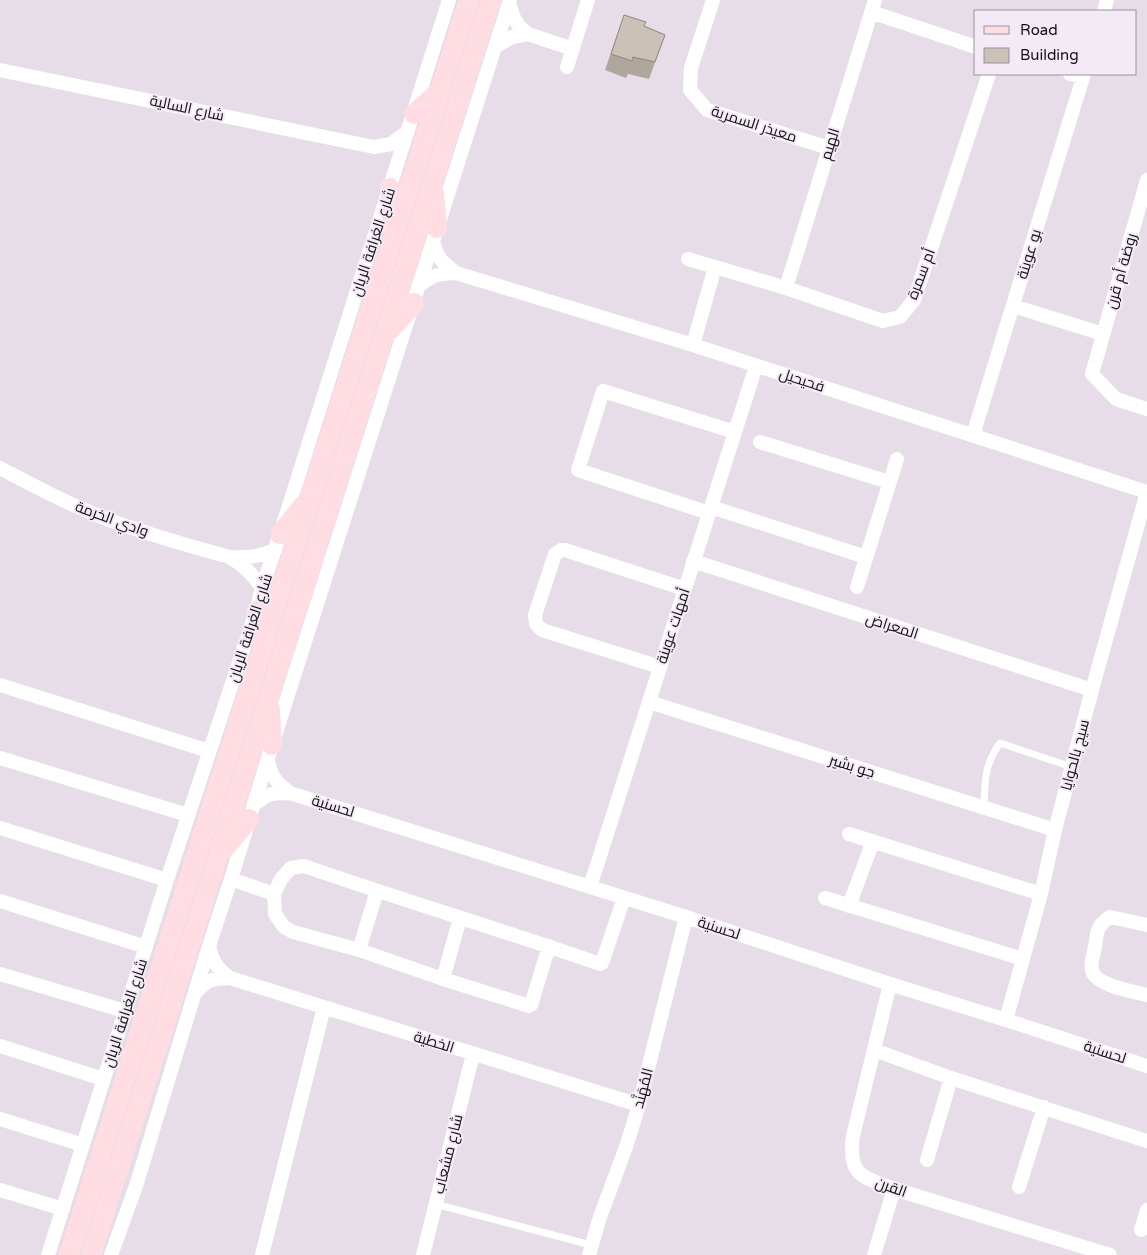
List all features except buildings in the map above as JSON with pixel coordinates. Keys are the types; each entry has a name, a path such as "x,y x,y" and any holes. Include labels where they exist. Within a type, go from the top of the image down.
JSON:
{"main road":[{"name":"شارع الغرافة الريان","path":"69,1255 469,0"},
{"path":"92,1255 433,182 504,1"},
{"path":"411,122 439,92"},
{"path":"392,180 394,235"},
{"path":"433,182 435,235"},
{"path":"384,338 417,294"},
{"path":"278,542 311,495"},
{"path":"256,611 264,647"},
{"path":"269,697 270,753"},
{"path":"218,857 251,812"}],"street":[{"name":"شارع الغرافة الريان","path":"48,1255 167,880 256,611 449,0"},
{"path":"567,67 588,0"},
{"name":"معيذر السمرية","path":"713,0 691,68 690,90 707,110 829,148"},
{"path":"504,1 519,26 528,34 573,49"},
{"path":"111,1255 136,1186 251,812 495,47 504,1"},
{"path":"873,6 974,46"},
{"name":"الهيم","path":"786,288 873,6"},
{"path":"495,47 512,37 528,34"},
{"name":"شارع السالية","path":"0,70 374,148"},
{"name":"أم سمرة","path":"688,259 786,288 883,321 900,317 914,300 989,75"},
{"name":"بو عوينة","path":"972,435 1013,306 1079,75"},
{"path":"374,148 391,144 411,122"},
{"path":"374,148 386,157 391,164 392,180"},
{"name":"روضة أم قرن","path":"1147,180 1092,374 1116,399 1147,409"},
{"name":"فحيحيل","path":"435,235 438,257 456,273 693,346 1147,492"},
{"path":"693,346 715,267"},
{"name":"فحيحيل","path":"417,294 431,277 437,274 456,273"},
{"path":"1013,306 1103,334"},
{"name":"أمهات عوينة","path":"590,886 756,366"},
{"path":"734,432 603,391 578,470 866,556"},
{"path":"760,442 890,482"},
{"path":"857,587 897,458"},
{"name":"وادي الخرمة","path":"0,468 62,500 105,519 229,557 239,562 248,570 262,588"},
{"name":"سيج بالحوايا","path":"1006,1020 1041,894 1055,830 1092,690 1147,492"},
{"name":"وادي الخرمة","path":"229,557 253,558 264,555 278,542"},
{"path":"660,667 542,630 536,624 536,615 555,554 565,550 685,589"},
{"name":"المعراض","path":"694,561 1092,690"},
{"path":"0,685 209,751"},
{"name":"جو بشير","path":"649,702 1055,830"},
{"name":"لحسنية","path":"270,753 270,772 279,785 290,793 590,886 1147,1066"},
{"path":"0,758 188,815"},
{"name":"لحسنية","path":"251,812 265,796 290,793"},
{"path":"0,828 167,880"},
{"path":"849,834 1041,894"},
{"path":"849,906 873,842"},
{"path":"549,946 531,1005 529,1006 359,950 293,932 284,927 275,914 274,894 281,879 291,868 304,866 377,891 549,946 602,964 624,898"},
{"path":"231,879 274,894"},
{"path":"359,950 377,891"},
{"path":"825,898 1023,959"},
{"path":"0,901 146,947"},
{"name":"المُهَنَّد","path":"590,1250 639,1105 686,917"},
{"path":"1147,926 1110,917 1102,922 1097,931 1091,970 1095,978 1103,983 1147,994"},
{"path":"443,979 460,918"},
{"path":"209,946 215,964 230,978"},
{"path":"0,974 126,1011"},
{"name":"الخطية","path":"194,993 211,980 230,978 639,1105"},
{"name":"القرن","path":"890,984 853,1136 851,1158 855,1168 870,1179 894,1189 1087,1252 1110,1255"},
{"path":"262,1255 324,1008"},
{"path":"0,1046 103,1079"},
{"path":"874,1050 951,1078 1147,1141"},
{"name":"شارع مشعاب","path":"423,1255 473,1054"},
{"path":"927,1160 951,1078"},
{"path":"1019,1187 1044,1107"},
{"path":"0,1119 83,1145"},
{"path":"874,1255 894,1189"},
{"path":"0,1190 62,1209"},
{"path":"1141,1230 1147,1210"}],"lane":[{"path":"984,807 986,774 992,755 1000,743 1072,767"},
{"path":"435,1204 590,1250"}]}
